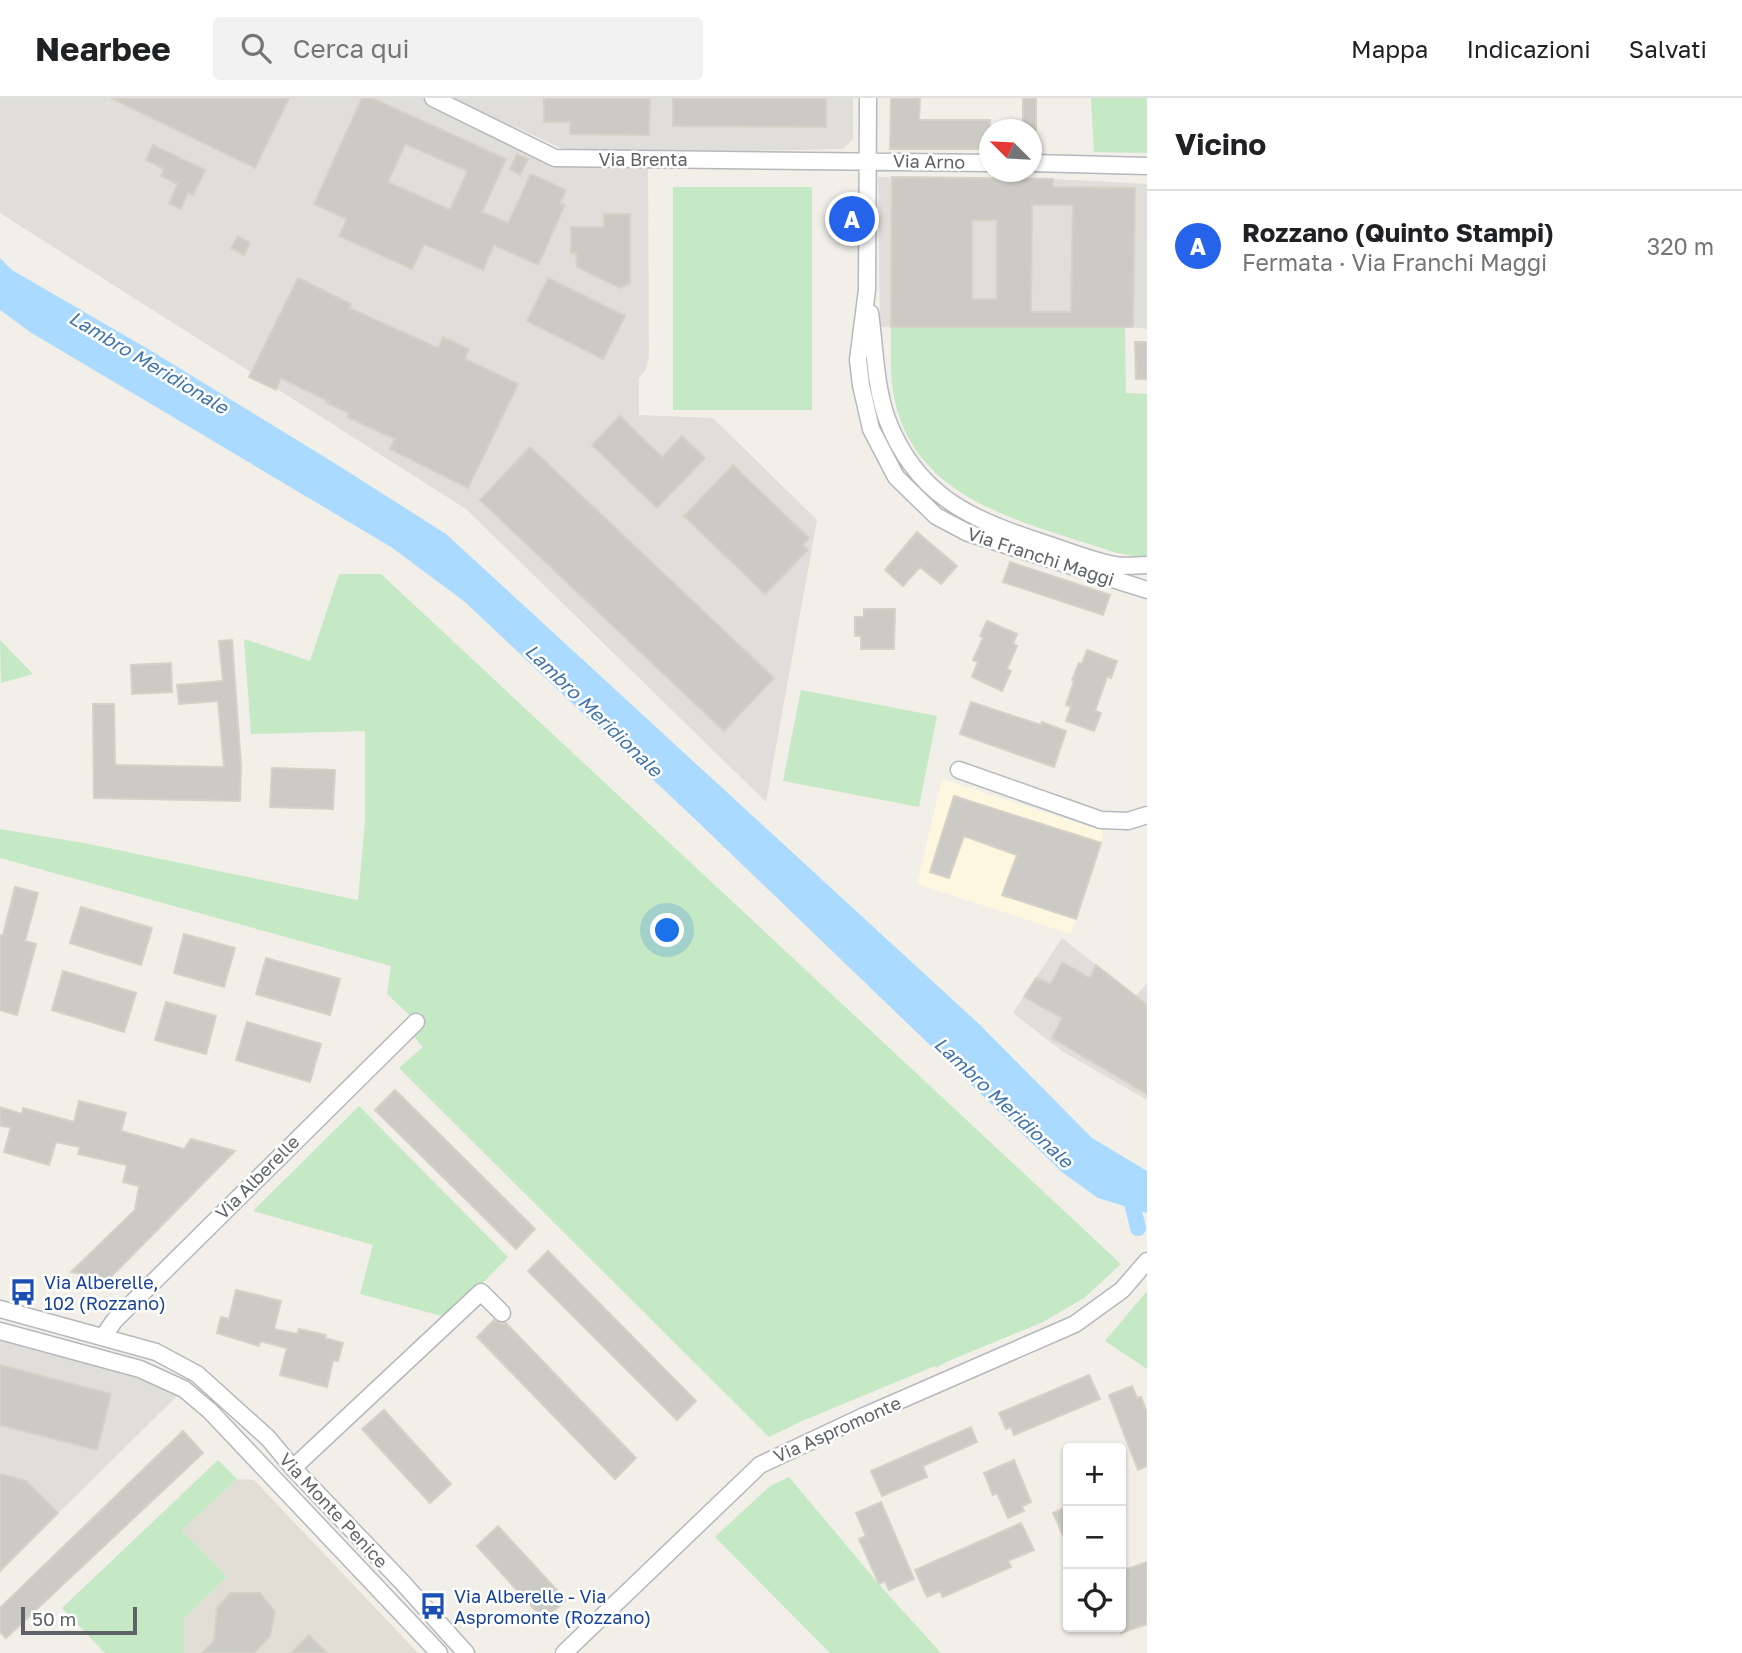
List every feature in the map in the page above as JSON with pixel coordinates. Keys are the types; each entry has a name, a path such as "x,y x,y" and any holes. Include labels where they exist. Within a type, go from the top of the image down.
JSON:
{"street":[{"name":"Via Brenta","path":"433,98 555,158 868,160"},
{"name":"Via Franchi Maggi","path":"868,98 867,290 858,360 872,429 896,477 936,516 968,533 1147,590"},
{"name":"Via Arno","path":"868,160 979,163"},
{"path":"1042,163 1147,166"},
{"name":"Via Franchi Maggi","path":"867,290 878,381 887,418 910,466 943,499 977,518 1016,534 1117,566 1147,565"},
{"path":"958,770 1101,820 1128,821 1147,815"},
{"name":"Via Alberelle","path":"103,1338 114,1321 162,1272 416,1022"},
{"name":"Via Aspromonte","path":"564,1653 760,1465 1074,1324 1122,1290 1147,1261"},
{"path":"293,1468 481,1292 502,1313"},
{"path":"0,1309 103,1338"},
{"name":"Via Monte Penice","path":"0,1331 140,1369 184,1389 210,1411 439,1653"},
{"name":"Via Monte Penice","path":"103,1338 156,1352 197,1374 268,1438 466,1653"}],"shaded area":[{"path":"0,98 433,98 555,158 648,159 649,357 646,369 639,378 639,415 713,418 817,520 766,802 466,509 0,213"},
{"path":"452,98 853,98 853,139 843,149 651,153 563,149"},
{"path":"878,177 979,178 979,182 1042,182 1042,179 1053,179 1147,184 1147,329 1071,326 880,327"},
{"path":"942,779 1103,831 1071,934 917,884"},
{"path":"1062,938 1136,996 1147,983 1147,1100 1062,1051 1013,1013"},
{"path":"0,1331 184,1389 0,1571"},
{"path":"237,1479 254,1480 418,1653 184,1653 184,1618 227,1577 182,1530"}],"green space":[{"path":"1091,98 1147,98 1147,153 1094,152"},
{"path":"673,187 812,187 812,410 673,410"},
{"path":"891,327 1125,327 1126,393 1147,394 1147,556 1113,552 1009,517 976,502 947,483 922,459 904,429 893,391"},
{"path":"339,574 381,574 1121,1264 1084,1298 1043,1322 769,1437 399,1068 423,1047 413,1036 422,1027 387,994 391,966 0,858 0,829 89,844 358,900 365,821 365,731 251,734 244,639 310,661"},
{"path":"0,640 33,674 1,683"},
{"path":"801,690 937,716 919,807 783,781"},
{"path":"359,1106 508,1257 449,1318 360,1294 373,1245 253,1211"},
{"path":"1147,1291 1147,1369 1105,1341"},
{"path":"218,1460 237,1479 182,1530 227,1577 184,1618 184,1653 105,1653 62,1608"},
{"path":"789,1477 941,1653 830,1653 715,1537 770,1486"}],"water":[{"name":"Lambro Meridionale","path":"0,258 12,270 148,349 446,534 979,1024 1092,1138 1147,1171 1147,1213 1098,1198 1063,1173 465,602 391,547 30,332 0,310"}],"building":[{"path":"111,98 289,98 255,168"},
{"path":"362,98 372,98 506,159 482,212 508,223 531,174 566,190 560,203 565,205 538,265 494,245 483,270 424,244 412,269 339,236 347,219 314,204","holes":["405,144 468,171 450,210 388,182"]},
{"path":"544,98 650,98 649,135 570,134 570,122 544,122"},
{"path":"673,98 826,98 826,127 673,126"},
{"path":"891,98 920,98 919,120 979,120 979,149 890,149"},
{"path":"1023,98 1036,98 1036,119 1023,119"},
{"path":"153,145 205,170 193,195 188,193 181,209 169,203 178,184 161,176 164,169 146,160"},
{"path":"517,154 528,159 520,175 510,169"},
{"path":"892,177 979,178 979,182 1042,182 1042,179 1053,179 1053,187 1135,188 1133,327 891,327","holes":["1032,205 1073,205 1071,312 1031,312","972,220 997,220 997,299 972,299"]},
{"path":"604,214 630,214 630,283 620,288 577,267 576,253 571,253 571,227 604,227"},
{"path":"238,236 250,243 244,255 231,248"},
{"path":"298,278 351,304 349,308 438,348 443,337 469,349 465,359 518,384 468,488 390,449 395,439 347,417 349,413 327,403 328,401 281,378 276,390 249,377"},
{"path":"548,278 625,316 603,359 527,321"},
{"path":"1135,342 1147,342 1147,379 1136,379"},
{"path":"620,416 662,457 682,436 705,458 657,508 592,445"},
{"path":"530,447 774,678 724,731 480,500"},
{"path":"733,465 809,538 803,545 808,550 765,594 684,516"},
{"path":"917,532 957,566 941,584 920,567 903,586 885,570"},
{"path":"1010,562 1110,595 1103,615 1003,582"},
{"path":"864,609 895,609 894,649 861,649 861,636 855,636 855,617 864,617"},
{"path":"987,621 1017,634 1013,644 1017,646 1007,669 1011,671 1002,691 972,677 978,662 973,660"},
{"path":"232,640 241,766 240,801 94,798 93,704 114,704 115,765 224,767 218,701 179,704 177,685 223,681 219,641"},
{"path":"1087,650 1117,661 1111,678 1107,677 1095,711 1101,713 1094,731 1066,721 1071,707 1066,705 1074,681 1072,680"},
{"path":"171,663 172,692 132,694 131,665"},
{"path":"971,702 1066,731 1054,767 960,734"},
{"path":"272,768 335,770 333,809 270,807"},
{"path":"954,796 1101,843 1076,919 1002,895 1017,855 964,836 949,878 930,872"},
{"path":"15,887 38,893 25,941 36,944 17,1015 0,1010 0,935 3,935"},
{"path":"81,907 152,928 141,965 70,943"},
{"path":"184,934 235,948 224,987 174,973"},
{"path":"266,958 340,979 330,1015 256,994"},
{"path":"1062,962 1090,978 1096,965 1147,1005 1147,1094 1052,1038 1062,1018 1024,997 1036,978 1051,984"},
{"path":"63,971 136,993 124,1032 52,1010"},
{"path":"166,1002 216,1016 206,1054 155,1040"},
{"path":"247,1022 321,1044 310,1082 236,1060"},
{"path":"395,1090 535,1229 516,1249 375,1110"},
{"path":"79,1101 126,1113 121,1131 184,1149 191,1139 235,1151 108,1280 71,1272 135,1210 139,1186 123,1182 127,1165 78,1154 80,1147 56,1142 49,1165 4,1152 11,1127 0,1126 0,1107 22,1114 23,1108 74,1122"},
{"path":"548,1251 696,1401 677,1420 528,1271"},
{"path":"236,1290 281,1301 274,1329 297,1334 299,1329 326,1335 325,1338 343,1343 338,1361 333,1360 327,1387 280,1375 287,1348 260,1341 259,1346 217,1333 221,1317 229,1319"},
{"path":"494,1320 506,1323 636,1458 615,1479 477,1337"},
{"path":"0,1365 111,1394 97,1450 0,1425"},
{"path":"1089,1375 1100,1399 1014,1435 1011,1427 1006,1429 999,1413"},
{"path":"1132,1386 1137,1398 1141,1397 1147,1413 1147,1466 1138,1470 1109,1395"},
{"path":"384,1410 451,1484 430,1503 362,1429"},
{"path":"971,1427 977,1442 923,1466 927,1477 882,1496 871,1471"},
{"path":"183,1431 203,1453 6,1638 0,1632 0,1608"},
{"path":"1014,1460 1031,1502 1022,1506 1024,1511 1008,1518 997,1493 993,1495 984,1473"},
{"path":"0,1474 26,1481 58,1513 0,1571"},
{"path":"881,1502 914,1579 889,1590 885,1581 879,1584 859,1539 866,1536 856,1513"},
{"path":"1063,1508 1063,1535 1053,1513"},
{"path":"1021,1523 1034,1550 1008,1561 1011,1567 943,1597 940,1591 927,1597 915,1570"},
{"path":"498,1526 566,1600 544,1620 477,1546"},
{"path":"1147,1562 1147,1624 1126,1631 1126,1569"},
{"path":"230,1593 260,1593 275,1612 270,1636 254,1653 202,1653 214,1641 217,1608"},
{"path":"309,1635 327,1653 291,1653"}],"waterway":[{"path":"1129,1190 1138,1228"}],"place":[{"name":"Rozzano (Quinto Stampi)","path":"852,219"},
{"name":"Via Alberelle, 102 (Rozzano)","path":"23,1292"},
{"name":"Via Alberelle - Via Aspromonte (Rozzano)","path":"433,1606"}]}
